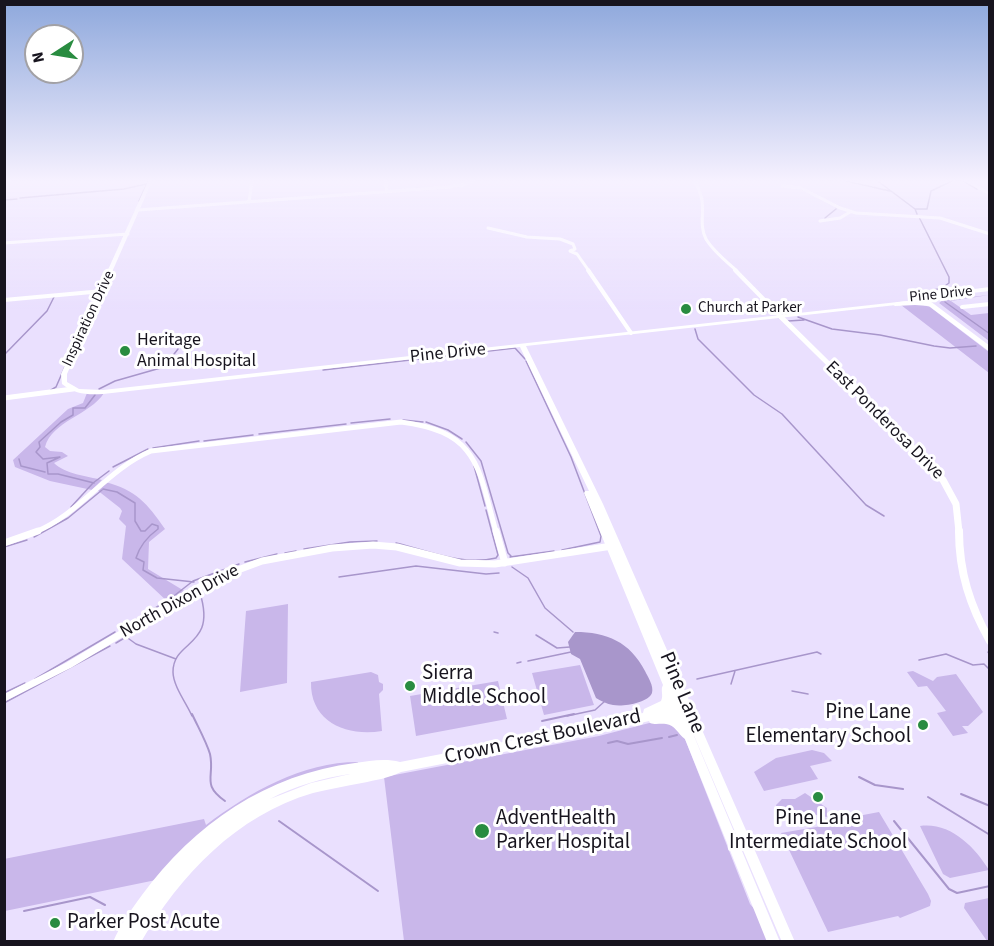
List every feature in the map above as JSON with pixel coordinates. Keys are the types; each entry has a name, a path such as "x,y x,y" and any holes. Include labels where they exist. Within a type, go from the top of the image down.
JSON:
{"main road":[{"name":"Inspiration Drive","path":"73,389 64,384 64,376 133,223"},
{"name":"Pine Drive","path":"822,312 990,291"},
{"name":"Pine Drive","path":"73,389 88,392 114,390 781,317 990,291"},
{"path":"964,296 939,301 937,305 989,345"},
{"path":"924,299 946,312"},
{"path":"924,299 974,338 989,345"},
{"path":"895,304 916,303 933,307"},
{"name":"Pine Lane","path":"522,345 570,447 683,708 789,942"},
{"name":"Pine Lane","path":"613,545 645,633 683,708 707,781 774,942"},
{"path":"645,633 667,689 666,702 656,710 614,720 609,726 617,729 657,719 673,721 684,731 707,781"},
{"name":"Crown Crest Boulevard","path":"133,942 161,899 183,872 213,844 245,819 296,794 329,784 390,772 400,766 609,726 683,708"},
{"name":"Crown Crest Boulevard","path":"119,942 147,898 176,863 207,833 246,806 275,790 320,774 388,764 400,766"}],"street":[{"path":"703,223 707,241 781,317"},
{"path":"962,223 990,234"},
{"path":"488,228 497,228 525,237 556,238 573,244 575,249 570,251 577,254 631,333"},
{"path":"4,243 128,234"},
{"path":"4,300 103,291"},
{"path":"962,307 990,304"},
{"name":"East Ponderosa Drive","path":"781,317 931,465 947,484 959,511 959,552 964,582 978,620 990,641"},
{"path":"4,398 73,389"},
{"path":"4,543 36,533 54,524 73,510 120,466 148,452 401,422 445,432 472,453 505,563"},
{"name":"North Dixon Drive","path":"4,698 76,661 215,578 257,562 326,549 373,544 397,547 460,562 505,563 613,545"}],"shaded area":[{"path":"989,295 951,301 971,315 989,313 989,341 939,303 943,300"},
{"path":"901,305 930,307 989,352 989,373"},
{"path":"87,393 104,393 98,401 55,431 45,447 50,451 62,452 68,456 54,463 59,467 102,480 92,490 50,481 15,467 13,460 68,409 83,403"},
{"path":"105,482 125,489 140,499 165,529 149,542 148,569 186,592 169,603 122,559 126,526 119,519 122,511 120,508 97,490"},
{"path":"288,604 287,683 240,692 246,611"},
{"path":"575,632 597,634 625,646 639,661 649,679 652,690 650,696 635,704 623,705 611,705 596,698 580,659 571,654 568,642"},
{"path":"580,665 594,705 544,715 532,673"},
{"path":"913,671 933,681 937,677 956,674 983,712 968,726 962,726 968,733 953,736 937,713 946,711 927,686 918,687 907,672"},
{"path":"371,672 378,675 379,682 383,684 383,690 379,694 382,731 356,732 333,724 324,717 312,696 311,682"},
{"path":"498,681 507,719 416,736 410,696"},
{"name":"AdventHealth Parker Hospital","path":"657,721 666,721 683,734 750,904 756,911 769,941 404,941 384,777 599,736"},
{"path":"812,750 824,753 832,761 810,766 818,779 764,791 754,772 776,758"},
{"path":"358,762 357,765 300,777 156,880 5,911 4,859 204,819 206,825 240,801 297,773 337,763"},
{"path":"805,793 827,808 827,817 805,813 787,819 778,814 776,805 782,799 795,799"},
{"path":"879,812 928,894 931,901 930,906 900,918 898,916 828,932 781,833 822,826 820,818 826,820 830,816 842,819"},
{"path":"920,826 941,828 960,837 976,852 989,870 950,878 943,874"},
{"path":"989,898 989,941 987,941 964,908 965,903"}],"waterway":[{"path":"922,223 949,277 949,283 942,288 930,291 933,293"},
{"path":"4,355 47,311 54,297"},
{"path":"945,302 990,334"},
{"path":"755,307 775,314"},
{"path":"782,314 792,314"},
{"path":"798,317 832,329 880,335 934,346 950,348 976,346"},
{"path":"788,321 804,320"},
{"path":"695,329 698,339 754,395 782,414 866,505 884,516"},
{"path":"323,370 515,348 525,359"},
{"path":"99,389 115,381 164,367 178,349"},
{"path":"51,390 56,387 70,355"},
{"path":"526,361 571,457 601,536 600,542 562,550"},
{"path":"93,483 58,474 48,474 47,463 60,457 43,459 36,452 40,447 39,442 61,422 73,415 73,408 85,408 95,395"},
{"path":"351,423 390,419"},
{"path":"403,420 423,422"},
{"path":"426,422 448,430 462,439"},
{"path":"259,434 346,424"},
{"path":"204,441 253,435"},
{"path":"153,448 199,441"},
{"path":"466,442 481,461 508,553 511,556"},
{"path":"113,467 148,449"},
{"path":"19,459 21,466 45,472"},
{"path":"474,466 485,506"},
{"path":"93,483 109,471"},
{"path":"71,507 93,483"},
{"path":"103,489 117,492 135,503 135,521 141,531 145,531 152,524 158,526 158,529 142,545 136,558 144,562 143,570 157,578 192,582"},
{"path":"34,537 68,518 102,490"},
{"path":"396,543 458,559 496,558 498,555 486,510"},
{"path":"4,547 27,540"},
{"path":"304,549 350,542 377,541"},
{"path":"285,553 296,551"},
{"path":"510,557 554,551"},
{"path":"245,562 277,554"},
{"path":"192,582 239,564"},
{"path":"339,577 416,566 486,574 499,573"},
{"path":"512,567 528,578 545,608 573,632"},
{"path":"124,627 170,599 192,582"},
{"path":"192,716 178,689 173,672 175,661 193,641 203,624 204,611 200,593"},
{"path":"35,679 115,632"},
{"path":"494,632 498,633"},
{"path":"536,635 557,648 570,647"},
{"path":"125,636 136,644 176,659"},
{"path":"116,643 126,637"},
{"path":"4,703 110,646"},
{"path":"528,661 571,652"},
{"path":"697,679 817,652 821,654"},
{"path":"919,660 946,654 973,665 984,664 990,670"},
{"path":"517,663 521,662"},
{"path":"731,684 735,671"},
{"path":"4,693 25,683"},
{"path":"792,691 808,694"},
{"path":"567,716 595,710 605,701"},
{"path":"192,714 210,754 211,785 225,801"},
{"path":"542,721 574,714"},
{"path":"669,737 677,735"},
{"path":"608,743 617,741 628,744 662,738"},
{"path":"859,777 875,785 903,789"},
{"path":"961,794 990,806"},
{"path":"928,797 990,835"},
{"path":"279,821 378,891"},
{"path":"894,821 949,889 957,893 990,886"},
{"path":"24,911 90,897 105,905"}],"place":[{"name":"Church at Parker","path":"686,309"},
{"name":"Heritage Animal Hospital","path":"125,351"},
{"name":"Sierra Middle School","path":"410,686"},
{"name":"Pine Lane Elementary School","path":"923,725"},
{"name":"Pine Lane Intermediate School","path":"818,797"},
{"name":"AdventHealth Parker Hospital","path":"482,831"},
{"name":"Parker Post Acute","path":"55,923"}]}
